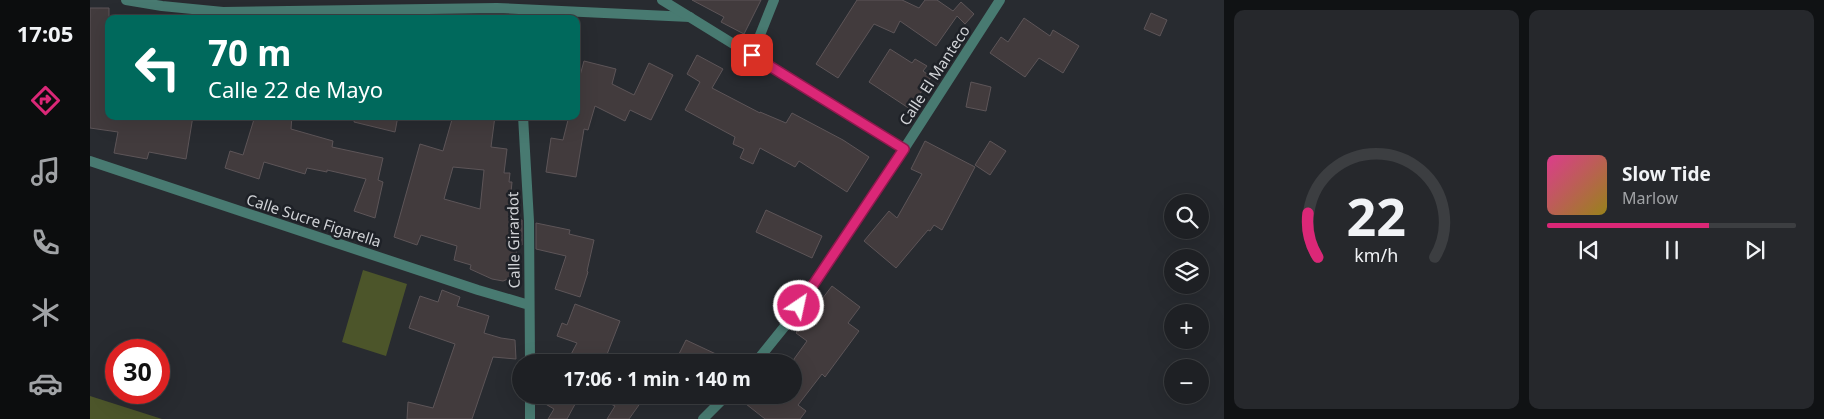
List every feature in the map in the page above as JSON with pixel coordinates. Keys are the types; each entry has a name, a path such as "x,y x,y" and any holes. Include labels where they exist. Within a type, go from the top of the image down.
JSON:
{"street":[{"path":"126,0 178,8 223,12 575,15"},
{"path":"662,0 904,149"},
{"path":"752,55 774,0"},
{"name":"Calle El Manteco","path":"762,354 789,321 904,149 1000,0"},
{"path":"580,15 690,17"},
{"name":"Calle Girardot","path":"523,120 529,221 530,354"},
{"name":"Calle Sucre Figarella","path":"90,161 478,290 529,305"},
{"path":"530,404 530,419"},
{"path":"703,419 717,404"}],"green space":[{"path":"363,270 407,284 386,356 342,342"},
{"path":"90,396 105,401 105,404 115,404 162,419 90,419"}],"building":[{"path":"692,0 761,0 744,34 721,22 724,17"},
{"path":"857,0 902,0 919,8 925,0 937,0 953,11 961,2 974,14 965,24 957,16 936,46 900,21 894,33 874,24 838,78 816,64"},
{"path":"90,8 109,8 109,15 105,15 105,120 192,120 186,159 149,152 147,159 114,153 118,132 90,128"},
{"path":"1151,13 1167,20 1160,36 1144,29"},
{"path":"1024,18 1050,36 1053,30 1079,46 1063,73 1039,58 1025,77 990,53 1001,37 1008,42"},
{"path":"890,49 912,63 915,59 927,66 923,71 931,77 910,109 869,82"},
{"path":"697,55 723,69 712,88 760,113 786,123 792,113 843,140 869,157 847,192 799,161 795,167 760,148 753,164 740,158 744,149 733,144 735,137 685,110 700,82 687,74"},
{"path":"584,61 616,69 612,84 634,95 649,63 673,75 651,120 630,110 625,121 595,106 588,130 584,129 576,177 546,172 551,138 563,140 568,120 580,120 580,76"},
{"path":"971,82 991,87 986,111 966,107"},
{"path":"254,120 292,120 291,129 333,141 332,147 383,158 378,180 383,182 375,218 354,211 366,179 327,170 327,172 307,168 305,174 264,162 259,179 225,168 230,151 243,155"},
{"path":"354,120 397,120 395,132 354,122"},
{"path":"452,120 494,120 491,147 507,149 504,173 510,173 509,182 512,182 509,213 516,214 516,218 522,220 522,245 516,244 517,274 503,281 492,279 470,269 471,265 454,260 457,246 421,235 417,245 394,237 420,144 443,151","holes":["453,167 484,170 480,209 444,199"]},
{"path":"925,141 975,167 942,230 934,225 896,268 864,241 889,211 897,218 922,174 911,169"},
{"path":"990,141 1006,151 990,175 975,165"},
{"path":"766,210 822,236 812,258 756,232"},
{"path":"536,223 570,230 569,234 594,240 588,272 580,297 555,289 566,256 536,249"},
{"path":"832,286 860,307 848,323 859,331 825,377 822,374 802,400 802,354 798,354 807,341 796,333"},
{"path":"442,290 460,297 457,306 489,316 484,333 515,340 516,354 512,354 512,359 493,357 472,419 407,419 408,402 433,408 455,344 409,328 420,296 438,302"},
{"path":"575,304 620,321 607,354 571,354 577,343 557,336 562,323 567,325"},
{"path":"686,340 716,354 679,354"},
{"path":"546,404 575,404 567,419 548,419 554,409"},
{"path":"611,404 640,404 629,419 607,419 615,406"},
{"path":"746,404 799,404 806,411 800,419 765,419"}],"route":[{"path":"752,55 904,149 799,306"}]}
